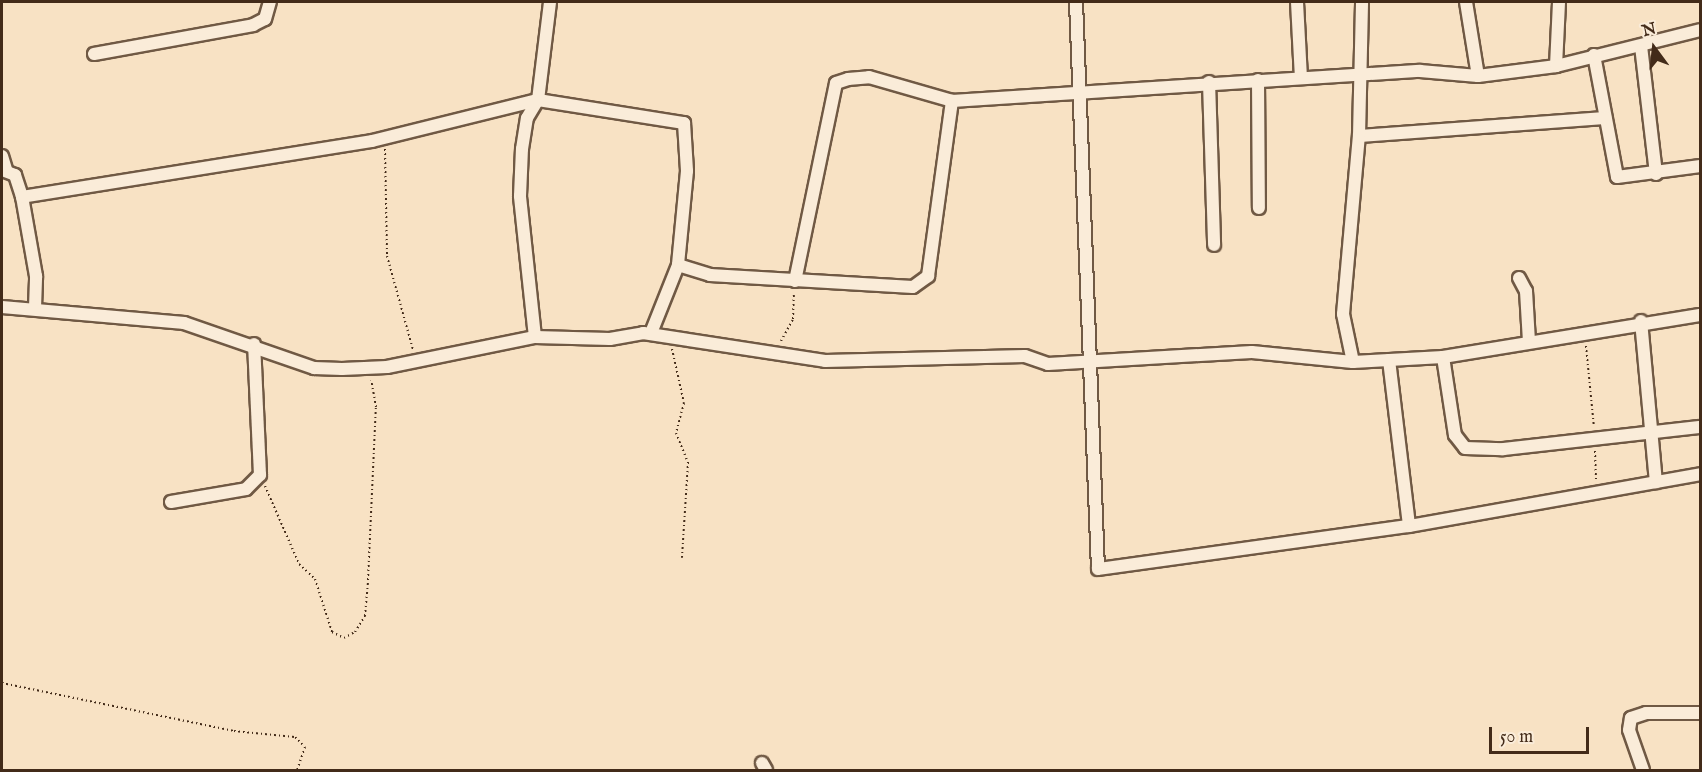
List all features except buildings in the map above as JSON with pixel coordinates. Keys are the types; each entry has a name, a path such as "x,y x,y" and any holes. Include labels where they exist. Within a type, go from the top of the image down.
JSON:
{"street":[{"path":"94,54 254,24 265,20 270,2"},
{"path":"534,337 520,196 527,118 538,100 550,2"},
{"path":"1077,2 1077,91 1087,362 1098,569 1409,526 1701,474"},
{"path":"1297,2 1301,78"},
{"path":"1353,362 1343,314 1359,135 1362,2"},
{"path":"1466,2 1478,76"},
{"path":"1556,66 1559,2"},
{"path":"795,281 836,83 869,77 952,101 1209,82 1360,74 1478,76 1556,66 1701,30"},
{"path":"1641,46 1656,174"},
{"path":"1594,56 1617,177 1656,174 1701,166"},
{"path":"1258,80 1259,208"},
{"path":"1209,82 1214,245"},
{"path":"22,197 384,137 538,100 684,123 687,171 678,266 651,333"},
{"path":"678,266 710,274 913,287 928,276 952,101"},
{"path":"1359,135 1605,118"},
{"path":"2,156 4,170 15,175 22,197 36,276 35,308"},
{"path":"1519,278 1526,291 1529,341"},
{"path":"2,307 35,308 184,323 254,344 314,368 369,368 417,361 534,337 651,333 773,357 825,361 1025,356 1048,364 1252,352 1353,362 1443,357 1641,321 1701,315"},
{"path":"1641,321 1656,482"},
{"path":"171,502 246,489 260,475 254,344"},
{"path":"1443,357 1457,444 1491,449 1701,427"},
{"path":"1389,360 1409,526"},
{"path":"1643,771 1631,718 1646,713 1701,713"}],"path":[{"path":"384,137 387,256 417,361"},
{"path":"773,357 793,319 795,281"},
{"path":"1584,331 1595,439 1596,493"},
{"path":"669,337 684,403 676,433 688,462 682,558"},
{"path":"260,475 299,564 315,579 332,632 344,638 355,632 365,616 368,580 376,407 369,368"},
{"path":"2,683 234,731 296,737 305,747 297,771"}]}
